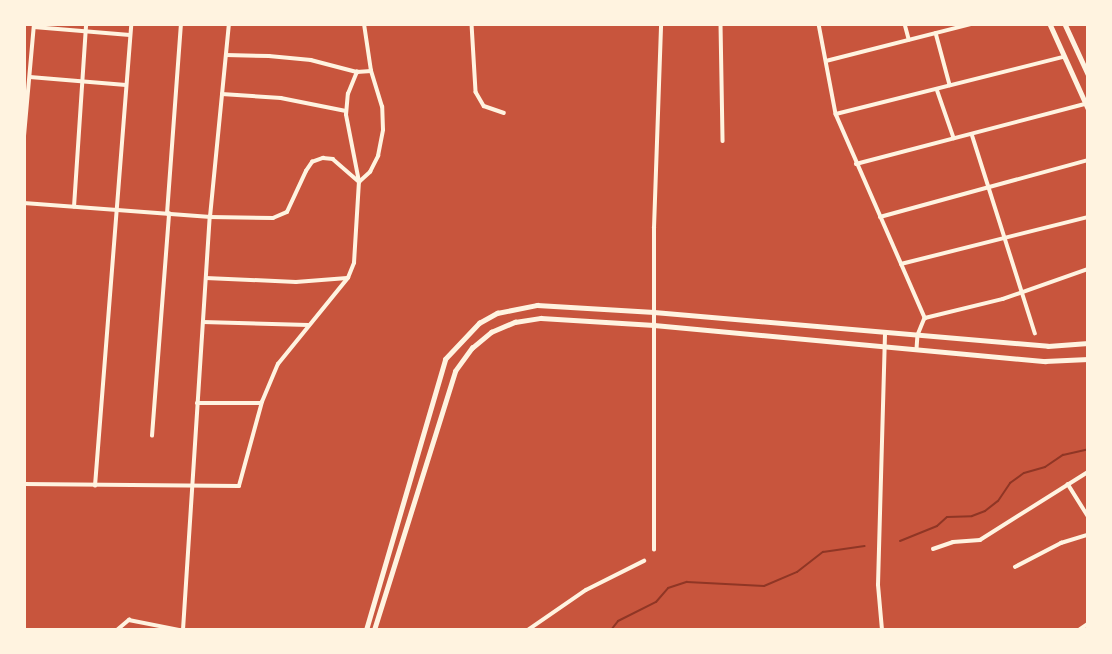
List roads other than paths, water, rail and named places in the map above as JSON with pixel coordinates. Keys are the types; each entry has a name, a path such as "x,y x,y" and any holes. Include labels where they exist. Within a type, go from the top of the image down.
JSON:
{"main road":[{"path":"1050,24 1086,106"},
{"path":"1065,24 1087,74"},
{"path":"366,629 445,359 462,338 497,313 537,305 654,312 1048,346 1087,343"},
{"path":"374,629 456,371 472,348 491,332 515,321 541,318 654,325 1045,361 1087,359"}],"street":[{"path":"74,207 86,24"},
{"path":"95,486 131,24"},
{"path":"152,436 181,24"},
{"path":"117,629 129,621 182,629 210,217 229,24"},
{"path":"359,182 370,172 378,156 383,130 382,107 371,71 364,24"},
{"path":"472,24 476,92 484,106 503,113"},
{"path":"654,550 654,312 661,24"},
{"path":"721,24 723,141"},
{"path":"819,24 836,114 925,318 918,335 917,348"},
{"path":"905,24 909,40"},
{"path":"826,61 971,24"},
{"path":"24,136 34,26 130,35"},
{"path":"936,33 950,86"},
{"path":"226,55 311,61 357,72 371,71"},
{"path":"836,114 1063,57"},
{"path":"24,484 191,488 239,486 262,402 278,364 348,278 354,263 359,182 352,161 346,111 348,94 357,72"},
{"path":"30,77 126,85"},
{"path":"937,89 954,138"},
{"path":"222,94 281,98 346,111"},
{"path":"856,164 1086,106"},
{"path":"972,134 1035,333"},
{"path":"24,204 210,217 281,216 295,202 312,162 323,158 332,159 359,182"},
{"path":"880,217 1087,160"},
{"path":"901,264 1087,217"},
{"path":"925,318 1023,292 1087,269"},
{"path":"206,278 296,282 348,278"},
{"path":"203,322 308,325"},
{"path":"882,629 878,573 885,332"},
{"path":"197,403 262,402"},
{"path":"933,549 953,542 980,540 1087,472"},
{"path":"1068,484 1087,516"},
{"path":"1015,567 1061,543 1087,535"},
{"path":"528,629 586,590 644,561"},
{"path":"1079,629 1087,624"}],"waterway":[{"path":"900,541 937,526 947,517 972,516 985,511 998,501 1010,483 1024,473 1045,467 1063,455 1088,449"},
{"path":"611,630 618,621 656,602 668,588 687,582 764,586 797,572 823,552 865,546"}]}
